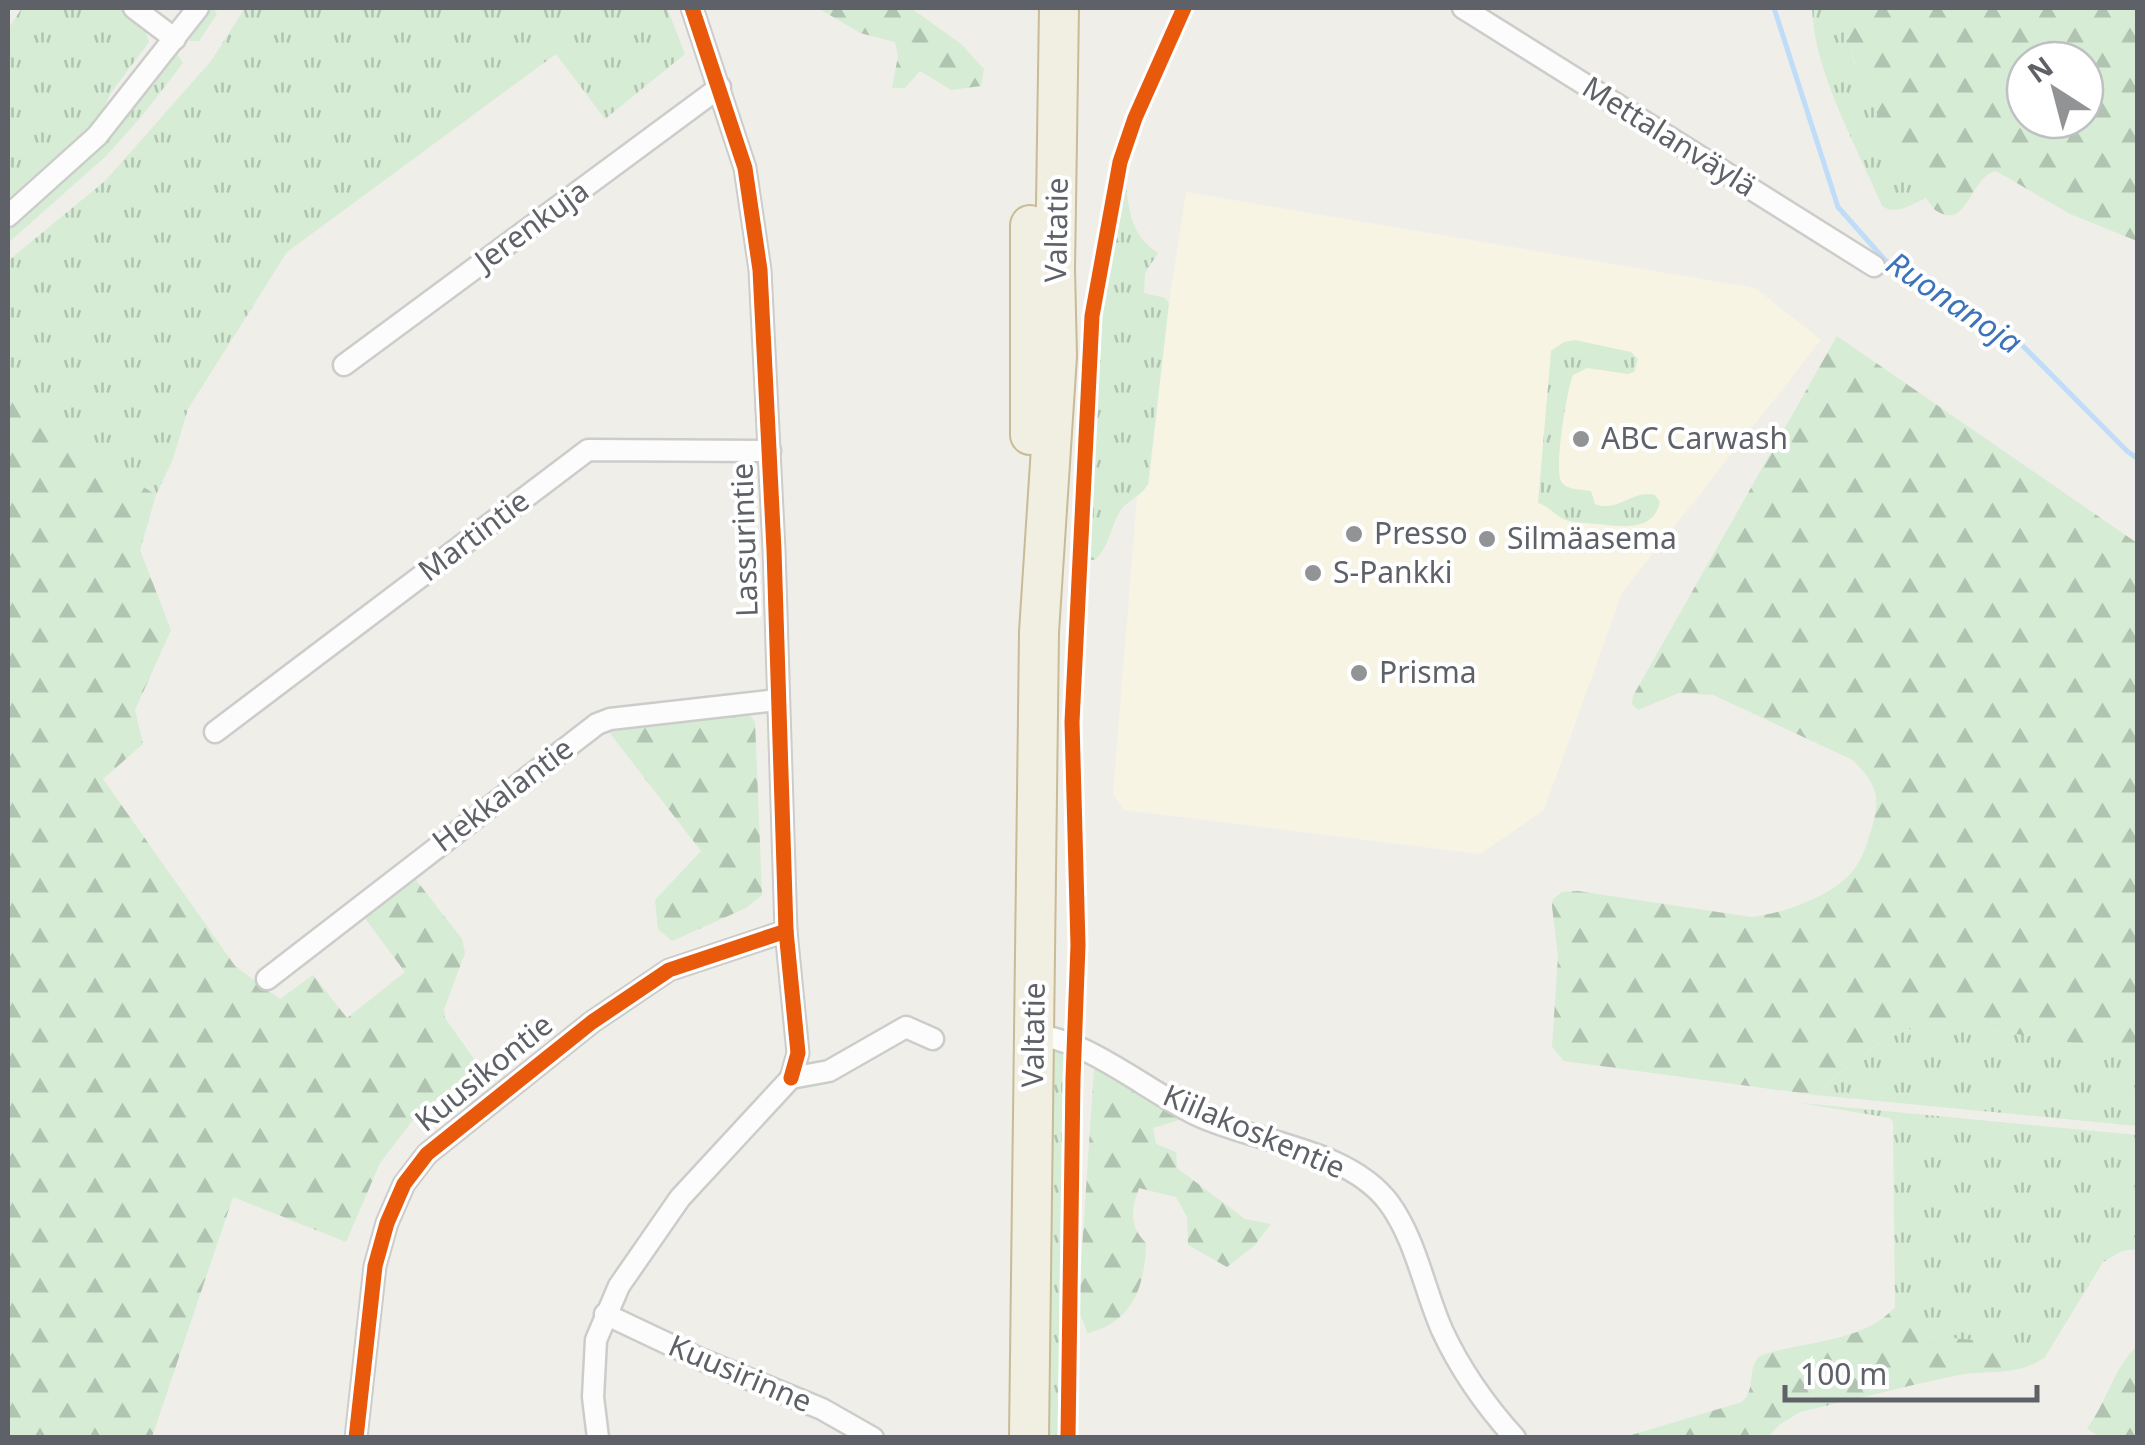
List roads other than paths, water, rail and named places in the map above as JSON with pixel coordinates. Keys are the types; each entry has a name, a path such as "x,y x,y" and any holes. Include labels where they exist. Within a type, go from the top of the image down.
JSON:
{"highway":[{"name":"Valtatie","path":"1035,8 1028,317 1031,489 1040,632"},
{"name":"Valtatie","path":"1028,1438 1040,632 1058,356 1055,269 1059,8"}],"street":[{"path":"134,8 175,39"},
{"path":"8,216 97,136 198,8"},
{"name":"Lassurintie","path":"692,8 744,168 756,236 770,450 786,931 798,1053 791,1078"},
{"name":"Mettalanväylä","path":"1463,8 1874,266"},
{"name":"Jerenkuja","path":"344,365 720,87"},
{"name":"Martintie","path":"216,732 588,450 770,450"},
{"name":"Hekkalantie","path":"266,979 597,724 610,719 777,700"},
{"name":"Kuusikontie","path":"356,1438 375,1266 404,1184 427,1154 592,1022 670,970 786,931"},
{"path":"598,1438 592,1367 596,1340 605,1314 638,1254 680,1198 791,1078 829,1070 906,1027 933,1039"},
{"name":"Kiilakoskentie","path":"1034,1035 1076,1045 1199,1116 1296,1147 1360,1176 1376,1188 1393,1208 1448,1340 1481,1397 1514,1438"},
{"name":"Kuusirinne","path":"605,1314 698,1358 822,1409 873,1438"}],"waterway":[{"name":"Ruonanoja","path":"1774,8 1838,207 1885,260 2022,345 2138,459"}],"place":[{"name":"ABC Carwash","path":"1581,439"},
{"name":"Presso","path":"1354,534"},
{"name":"Silmäasema","path":"1487,539"},
{"name":"S-Pankki","path":"1313,573"},
{"name":"Prisma","path":"1359,673"}]}
